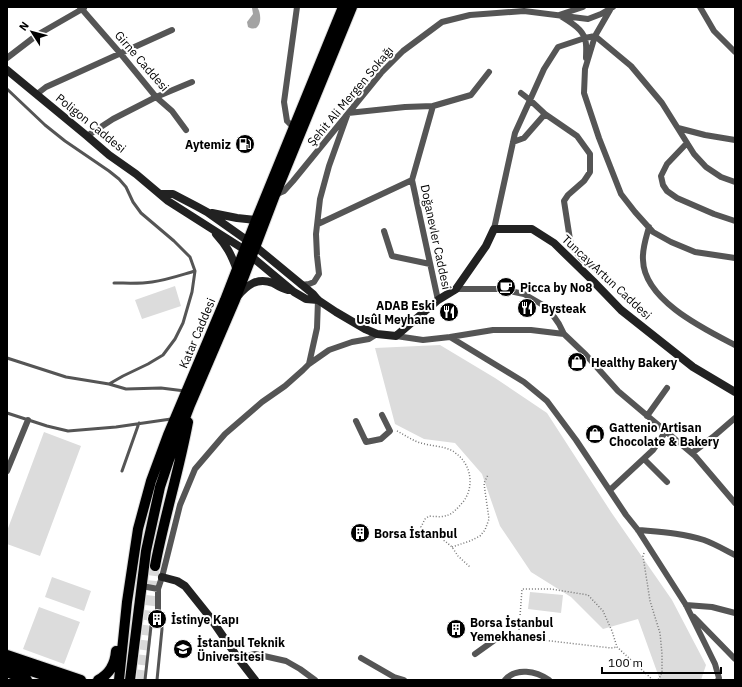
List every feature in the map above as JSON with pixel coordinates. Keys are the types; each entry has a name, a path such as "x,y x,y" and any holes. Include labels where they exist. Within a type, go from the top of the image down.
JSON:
{"main road":[{"name":"Katar Caddesi","path":"119,680 133,558 138,529 149,487 168,435 237,270 250,248 275,194 343,7"},
{"name":"Katar Caddesi","path":"130,680 146,551 160,487 190,405 236,300 256,220 352,7"},
{"path":"155,566 185,441 190,405"},
{"path":"133,558 138,567 136,580 137,584 142,586"},
{"path":"129,585 142,586"},
{"path":"98,680 107,674 114,663 118,643 124,630"},
{"path":"7,655 81,680"},
{"path":"7,663 58,680"},
{"path":"8,674 27,680"}],"street":[{"path":"7,58 37,35 82,7"},
{"name":"Girne Caddesi","path":"82,7 156,97 172,111 186,130"},
{"path":"297,7 284,102 286,121 298,128"},
{"path":"559,15 583,7"},
{"path":"700,7 714,31 735,52"},
{"path":"585,69 595,36 612,8"},
{"name":"Şehit Ali Mergen Sokağı","path":"275,194 284,191 293,181 381,73 403,51 442,22 470,15 524,11 588,18 601,14 612,8"},
{"path":"559,15 578,28 585,38 587,50 584,93 599,138 621,194 653,232 671,242 695,252 735,258"},
{"path":"36,94 46,87 172,30"},
{"path":"396,336 438,300 456,289 486,246 494,229 515,133 544,69 558,47 595,36"},
{"path":"595,36 631,66 662,103 694,154 706,166 721,177 735,182"},
{"name":"Poligon Caddesi","path":"7,70 109,155 136,174 168,200 208,226 250,248"},
{"path":"301,284 309,284 314,282 319,274 316,256 316,234 320,199 329,166 348,114 405,107 433,106 471,95 488,72"},
{"path":"87,136 112,119 156,97 192,82"},
{"path":"521,93 545,114 577,136 590,154 590,172 584,181 568,195 564,201 571,246 582,259 605,275"},
{"name":"Doğanevler Caddesi","path":"433,106 412,180 438,300"},
{"path":"513,142 524,138 545,114"},
{"path":"678,128 705,135 735,140"},
{"path":"686,143 668,164 661,176 663,185 667,191 677,198 714,214 735,221"},
{"path":"318,224 412,180"},
{"name":"Poligon Caddesi","path":"161,194 173,194 207,212 250,248"},
{"path":"207,212 256,220"},
{"path":"208,226 223,242 231,254 237,270"},
{"path":"649,227 644,242 643,260 646,274 653,288 662,298 685,316 713,334 735,345"},
{"name":"Tuncay Artun Caddesi","path":"494,229 532,230 554,243 621,310 693,367 735,392"},
{"path":"384,231 392,256 430,264"},
{"path":"250,248 301,284 318,300 365,329 377,334 423,340 493,330 532,330 564,334"},
{"path":"250,248 294,292"},
{"path":"568,256 574,250"},
{"path":"236,300 246,287 258,281 271,283 294,292 306,299 318,300"},
{"name":"Doğanevler Caddesi","path":"456,289 500,289 524,294 548,308 564,334 586,355 618,391 692,453 735,503"},
{"path":"309,364 317,328 318,300"},
{"path":"158,611 158,589 180,505 195,469 225,434 262,402 285,386 309,364 329,350 352,342 369,339 377,334"},
{"path":"450,337 524,382 547,401 576,440 626,515 647,543 686,605 715,664 718,680"},
{"path":"647,416 667,388"},
{"path":"356,421 366,442 381,439 390,431 382,415"},
{"path":"692,453 714,437 735,418"},
{"path":"7,471 28,420"},
{"path":"610,490 653,450 666,431"},
{"path":"644,459 667,482"},
{"path":"730,497 735,492"},
{"path":"638,530 678,533 690,536 704,540 735,555"},
{"path":"162,577 177,581 185,586 209,616 255,680"},
{"path":"142,586 158,589"},
{"path":"686,605 712,608 735,613"},
{"path":"691,614 735,659"},
{"path":"475,654 496,639 506,636 518,637"},
{"path":"238,658 255,654 286,662 300,669 315,680"},
{"path":"361,658 394,677 404,680"},
{"path":"505,680 511,675 514,677 518,672 532,672 549,680"}],"lane":[{"path":"7,89 45,125 119,179 126,187 133,202 141,212 190,257 195,271 192,292 183,323 175,339 163,355 109,384"},
{"path":"114,283 126,284 150,282 169,279 195,271"},
{"path":"7,358 66,376 109,384 126,389 161,388 187,391"},
{"path":"7,413 46,426 68,431 116,427 175,419"},
{"path":"122,471 139,423"},
{"path":"145,680 150,626 153,614 158,611 161,615 162,629 157,680"}],"path":[{"path":"390,431 394,430 420,443 453,450 463,459 471,476 466,498 454,512 447,516 441,517 429,516 425,519 421,527 445,541 470,567"},
{"path":"452,547 480,536 485,530 489,519 484,483 488,475"},
{"path":"647,543 643,556 650,601 660,633 662,654 662,672 657,680"},
{"path":"617,647 610,648 518,637 522,588 552,589 588,595 603,611 617,647 653,680"}],"shaded area":[{"path":"253,7 257,7 260,14 260,23 256,28 248,27 247,22 253,14"},
{"path":"175,286 181,306 142,319 135,300"},
{"path":"440,345 495,378 547,413 611,512 672,600 706,665 701,680 660,680 638,619 603,629 571,597 531,572 500,526 482,474 455,443 424,439 395,424 375,348"},
{"path":"44,432 81,446 40,556 7,544 7,531"},
{"path":"52,577 91,591 84,611 45,597"},
{"path":"530,592 563,595 561,613 528,609"},
{"path":"39,607 80,622 64,664 23,649"}],"tunnel":[{"path":"141,680 155,566"}],"place":[{"name":"Aytemiz","path":"245,144"},
{"name":"Picca by No8","path":"506,287"},
{"name":"Bysteak","path":"527,308"},
{"name":"ADAB Eski Usûl Meyhane","path":"449,312"},
{"name":"Healthy Bakery","path":"577,362"},
{"name":"Gattenio Artisan Chocolate & Bakery","path":"595,434"},
{"name":"Borsa İstanbul","path":"360,533"},
{"name":"İstinye Kapı","path":"157,619"},
{"name":"Borsa İstanbul Yemekhanesi","path":"456,629"},
{"name":"İstanbul Teknik Üniversitesi","path":"183,649"}]}
